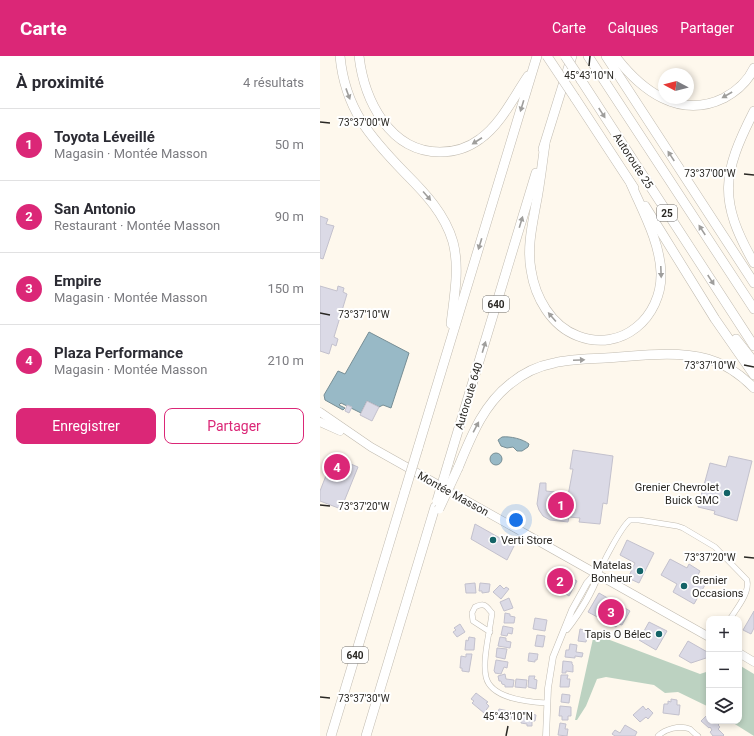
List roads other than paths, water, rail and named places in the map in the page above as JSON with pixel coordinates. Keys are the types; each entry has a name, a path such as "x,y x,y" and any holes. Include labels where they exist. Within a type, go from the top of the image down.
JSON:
{"highway":[{"path":"340,56 346,89 362,124 379,146 430,200 442,217 450,235 456,256 457,270 448,349"},
{"path":"359,56 361,71 367,91 384,124 408,144 424,150 437,152 460,149 485,136 504,114 533,69"},
{"name":"640","path":"331,736 537,56"},
{"path":"547,56 670,245 715,319 754,374"},
{"name":"Autoroute 25","path":"565,56 754,346"},
{"name":"Autoroute 640","path":"437,508 448,464 572,56"},
{"name":"Autoroute 25","path":"588,56 754,309"},
{"path":"606,56 754,283"},
{"path":"615,56 631,75 645,88 657,96 670,101 690,105 708,104 728,96 744,82 754,68"},
{"path":"754,111 735,150 730,168 728,188 734,222 742,242 754,263"},
{"path":"545,144 530,236 529,258 531,271 536,290 549,314 563,328 578,336 599,340 622,336 642,324 650,314 656,302 661,277 659,256 654,238 631,184"},
{"path":"670,245 711,306 754,362"},
{"path":"366,736 428,532 437,508 458,468 477,425 495,398 517,379 538,368 553,363 568,360 660,355 688,355 721,364 738,374 754,388"}],"main road":[{"name":"Montée Masson","path":"320,412 366,444"},
{"name":"Montée Masson","path":"320,422 366,444 598,572 706,635"},
{"path":"742,655 754,662"}],"street":[{"path":"546,736 548,683 555,648 562,634 578,614 594,587 598,572 626,524 630,520 639,520 680,527 712,544 746,580 748,586 732,616"},
{"path":"490,632 473,621 472,613 475,607 480,604 485,605 492,613 490,632 485,666 487,679 494,689 499,693 510,697 547,703"},
{"path":"658,736 663,731 676,728 690,730 698,736"}],"water":[{"path":"369,332 409,353 391,408 383,405 379,407 367,401 361,413 341,403 339,405 345,408 343,410 325,400 324,395 338,371 345,374"},
{"path":"502,437 516,438 529,444 528,447 522,451 517,451 513,447 507,448 501,446 498,440"},
{"path":"494,453 498,453 502,459 498,465 494,465 490,461 490,457"}],"place":[{"name":"Plaza Performance","path":"337,467"},
{"name":"Grenier Chevrolet Buick GMC","path":"727,493"},
{"name":"Toyota Léveillé","path":"561,505"},
{"name":"Verti Store","path":"493,540"},
{"name":"Matelas Bonheur","path":"640,571"},
{"name":"San Antonio","path":"560,581"},
{"name":"Grenier Occasions","path":"684,586"},
{"name":"Empire","path":"611,612"},
{"name":"Tapis O Bélec","path":"659,634"}]}
